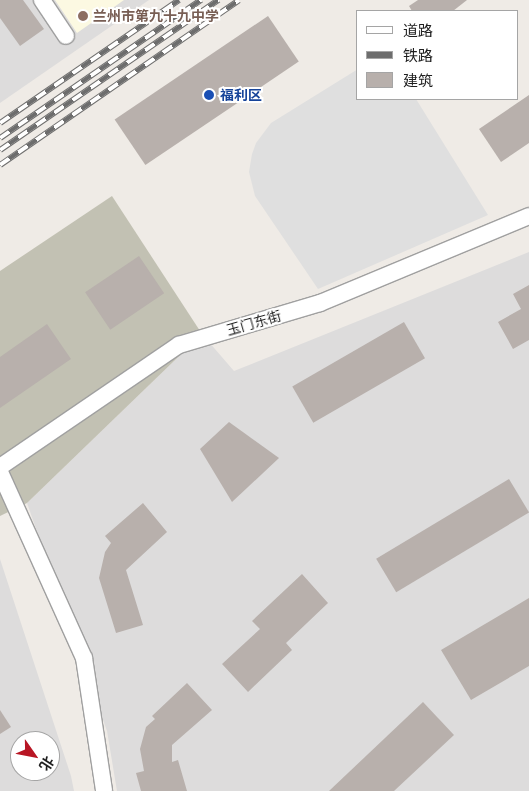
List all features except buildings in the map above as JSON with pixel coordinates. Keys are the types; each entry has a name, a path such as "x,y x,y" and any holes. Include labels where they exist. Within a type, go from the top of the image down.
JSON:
{"street":[{"path":"42,0 66,36"},
{"name":"玉门东街","path":"0,467 179,345 320,303 529,216"},
{"path":"0,472 84,658 104,791"}],"shaded area":[{"path":"0,0 149,0 0,103"},
{"name":"兰州市第九十九中学","path":"55,0 124,0 77,33"},
{"path":"356,70 356,100 417,100 488,215 318,289 255,196 249,172 252,154 256,143 271,123"},
{"path":"112,196 202,334 27,503 0,516 0,271"},
{"path":"529,252 529,791 117,791 107,731 27,503 202,334 234,371"},
{"path":"0,559 56,731 10,731 10,781 60,781 60,742 74,791 0,791"}],"railway":[{"path":"0,123 179,0"},
{"path":"0,138 201,0"},
{"path":"0,150 218,0"},
{"path":"0,165 239,0"}],"place":[{"name":"兰州市第九十九中学","path":"83,16"},
{"name":"福利区","path":"209,95"}]}
